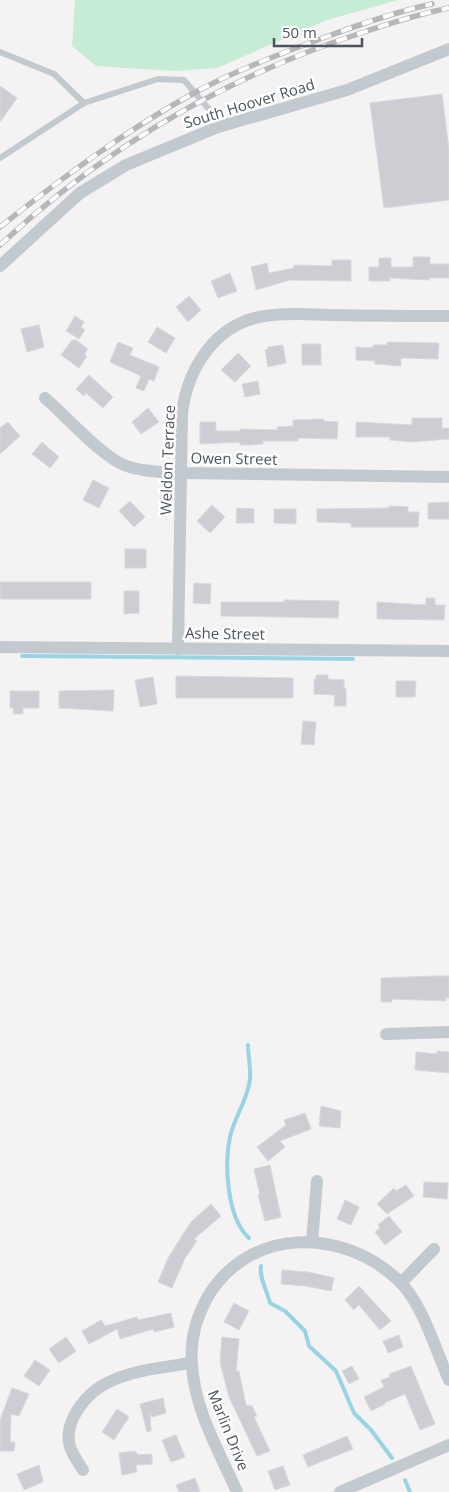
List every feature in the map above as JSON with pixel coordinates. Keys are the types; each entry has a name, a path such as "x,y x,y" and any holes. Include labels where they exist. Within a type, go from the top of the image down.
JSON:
{"street":[{"name":"South Hoover Road","path":"0,266 58,212 96,183 156,152 218,127 347,90 449,49"},
{"name":"Weldon Terrace","path":"178,649 182,413 189,382 203,355 232,327 247,320 283,315 449,316"},
{"name":"Owen Street","path":"45,398 118,462 145,471 449,477"},
{"name":"Ashe Street","path":"0,647 449,651"},
{"path":"386,1034 449,1032"},
{"path":"312,1242 318,1181"},
{"name":"Marlin Drive","path":"237,1492 201,1409 194,1384 192,1363 193,1336 199,1314 214,1286 232,1267 245,1257 266,1247 295,1241 336,1246 368,1259 400,1283 423,1320 449,1380"},
{"path":"400,1283 434,1249"},
{"path":"83,1470 69,1443 70,1429 76,1413 92,1393 101,1386 120,1377 192,1363"},
{"path":"340,1492 449,1445"}],"lane":[{"path":"0,52 54,74 84,103"},
{"path":"0,158 84,103 158,79 184,80 213,114 218,127"}],"green space":[{"path":"75,0 398,0 327,20 217,68 173,71 96,66 72,46"}],"building":[{"path":"0,86 17,98 0,122"},
{"path":"442,94 449,150 449,200 384,208 370,103"},
{"path":"413,257 430,257 430,264 449,264 449,278 430,278 429,280 390,278 390,281 369,281 369,267 379,267 379,258 391,258 391,267 413,267"},
{"path":"332,260 351,260 351,281 290,280 256,290 251,267 267,263 269,273 294,268 294,265 332,266"},
{"path":"230,273 237,291 218,298 211,281"},
{"path":"189,296 201,310 188,322 176,307"},
{"path":"75,316 84,322 81,327 85,330 79,339 66,331"},
{"path":"39,325 44,347 27,352 21,329"},
{"path":"157,327 175,338 166,353 148,342"},
{"path":"72,340 76,340 88,349 84,354 87,356 79,368 61,355"},
{"path":"118,342 133,348 130,355 159,367 154,381 149,379 144,391 136,388 141,376 110,362"},
{"path":"387,342 439,343 438,359 401,358 401,366 375,364 375,361 356,360 356,347 373,348 373,345 387,345"},
{"path":"302,344 321,344 321,365 302,365"},
{"path":"283,345 286,363 268,367 265,350 268,347"},
{"path":"238,353 251,366 235,382 221,370"},
{"path":"89,375 113,397 103,408 86,393 84,396 76,389"},
{"path":"258,381 260,394 245,397 242,384"},
{"path":"148,408 159,422 141,434 132,422"},
{"path":"412,418 442,418 442,428 449,428 449,439 411,442 390,440 390,437 356,437 356,422 412,425"},
{"path":"324,419 324,421 338,422 337,439 298,438 298,441 263,441 263,444 250,445 240,445 240,442 200,444 200,422 216,422 216,431 240,431 240,429 277,430 277,427 293,426 293,420"},
{"path":"8,422 20,436 0,454 0,428"},
{"path":"42,442 59,457 50,468 32,454"},
{"path":"93,480 109,488 99,508 83,500"},
{"path":"130,501 145,517 134,527 119,511"},
{"path":"449,502 449,519 428,519 428,503"},
{"path":"212,505 225,517 210,533 197,521"},
{"path":"389,506 408,507 408,512 419,512 418,527 351,527 351,523 317,522 317,509 389,508"},
{"path":"237,508 254,509 254,523 236,523"},
{"path":"274,509 296,509 296,524 274,523"},
{"path":"125,549 146,549 146,568 125,568"},
{"path":"0,582 91,582 91,599 0,599"},
{"path":"194,583 211,584 210,604 193,603"},
{"path":"124,591 139,591 139,613 124,614"},
{"path":"426,598 435,598 435,605 445,605 444,620 377,619 377,602 426,605"},
{"path":"284,600 339,601 338,618 221,616 221,602 284,602"},
{"path":"316,675 328,675 328,679 344,680 346,706 334,706 335,695 314,694 314,679 316,679"},
{"path":"176,676 293,678 293,698 176,698"},
{"path":"153,677 157,704 140,707 135,680"},
{"path":"396,681 416,681 415,697 396,697"},
{"path":"114,690 113,711 59,708 59,691"},
{"path":"10,691 39,691 39,708 23,708 23,714 13,714 14,708 10,708"},
{"path":"303,721 316,722 314,745 301,744"},
{"path":"449,976 449,998 446,998 446,1001 392,999 392,1002 381,1002 381,978"},
{"path":"437,1051 449,1052 449,1073 415,1070 416,1052 437,1054"},
{"path":"321,1106 341,1111 340,1128 319,1126"},
{"path":"305,1113 311,1129 280,1141 285,1147 268,1161 257,1147 286,1125 284,1120"},
{"path":"270,1165 281,1217 265,1221 254,1169"},
{"path":"424,1182 448,1183 447,1199 423,1197"},
{"path":"406,1185 414,1196 387,1214 377,1204 394,1188 396,1191"},
{"path":"345,1200 359,1207 351,1225 337,1219"},
{"path":"211,1204 221,1216 194,1239 197,1241 185,1258 172,1288 158,1282 168,1258 191,1222"},
{"path":"389,1216 402,1232 385,1245 375,1232 380,1228 378,1225"},
{"path":"282,1270 308,1272 334,1278 331,1291 281,1284"},
{"path":"359,1286 391,1321 380,1330 359,1305 354,1310 345,1300"},
{"path":"234,1303 249,1311 239,1330 224,1322"},
{"path":"171,1313 174,1327 154,1332 153,1329 120,1339 117,1329 89,1344 82,1331 101,1320 105,1326 137,1317 138,1320"},
{"path":"399,1335 403,1347 388,1353 383,1341"},
{"path":"66,1337 76,1351 59,1363 49,1349"},
{"path":"222,1337 239,1339 236,1372 239,1371 246,1405 252,1406 257,1416 254,1417 270,1451 257,1456 229,1397 220,1362"},
{"path":"35,1360 50,1370 39,1386 24,1376"},
{"path":"352,1366 359,1379 349,1384 342,1371"},
{"path":"411,1366 435,1424 420,1430 405,1394 371,1411 364,1397 384,1387 381,1380 390,1377 389,1374"},
{"path":"12,1388 29,1394 19,1416 11,1414 10,1442 15,1442 14,1451 0,1451 0,1420"},
{"path":"163,1398 166,1413 152,1417 150,1413 151,1431 147,1432 140,1404"},
{"path":"117,1409 129,1417 114,1440 102,1432"},
{"path":"176,1435 185,1457 171,1462 162,1440"},
{"path":"347,1436 353,1449 308,1467 303,1455"},
{"path":"135,1451 138,1455 152,1454 152,1464 136,1465 137,1472 122,1475 119,1453"},
{"path":"39,1465 43,1482 24,1490 17,1474"},
{"path":"283,1466 290,1485 275,1490 268,1471"},
{"path":"195,1478 200,1492 179,1492 176,1485"}],"waterway":[{"path":"22,656 353,659"},
{"path":"248,1045 249,1087 232,1130 227,1162 232,1205 236,1218 249,1238"},
{"path":"261,1266 262,1280 270,1303 285,1311 305,1331 309,1346 336,1371 354,1413 371,1430 392,1458"},
{"path":"405,1480 410,1492"}],"railway":[{"path":"0,227 70,173 119,139 209,85 257,63 336,33 390,15 432,4"},
{"path":"0,245 39,210 123,148 167,120 213,95 260,72 308,52 392,23 449,8"}]}
